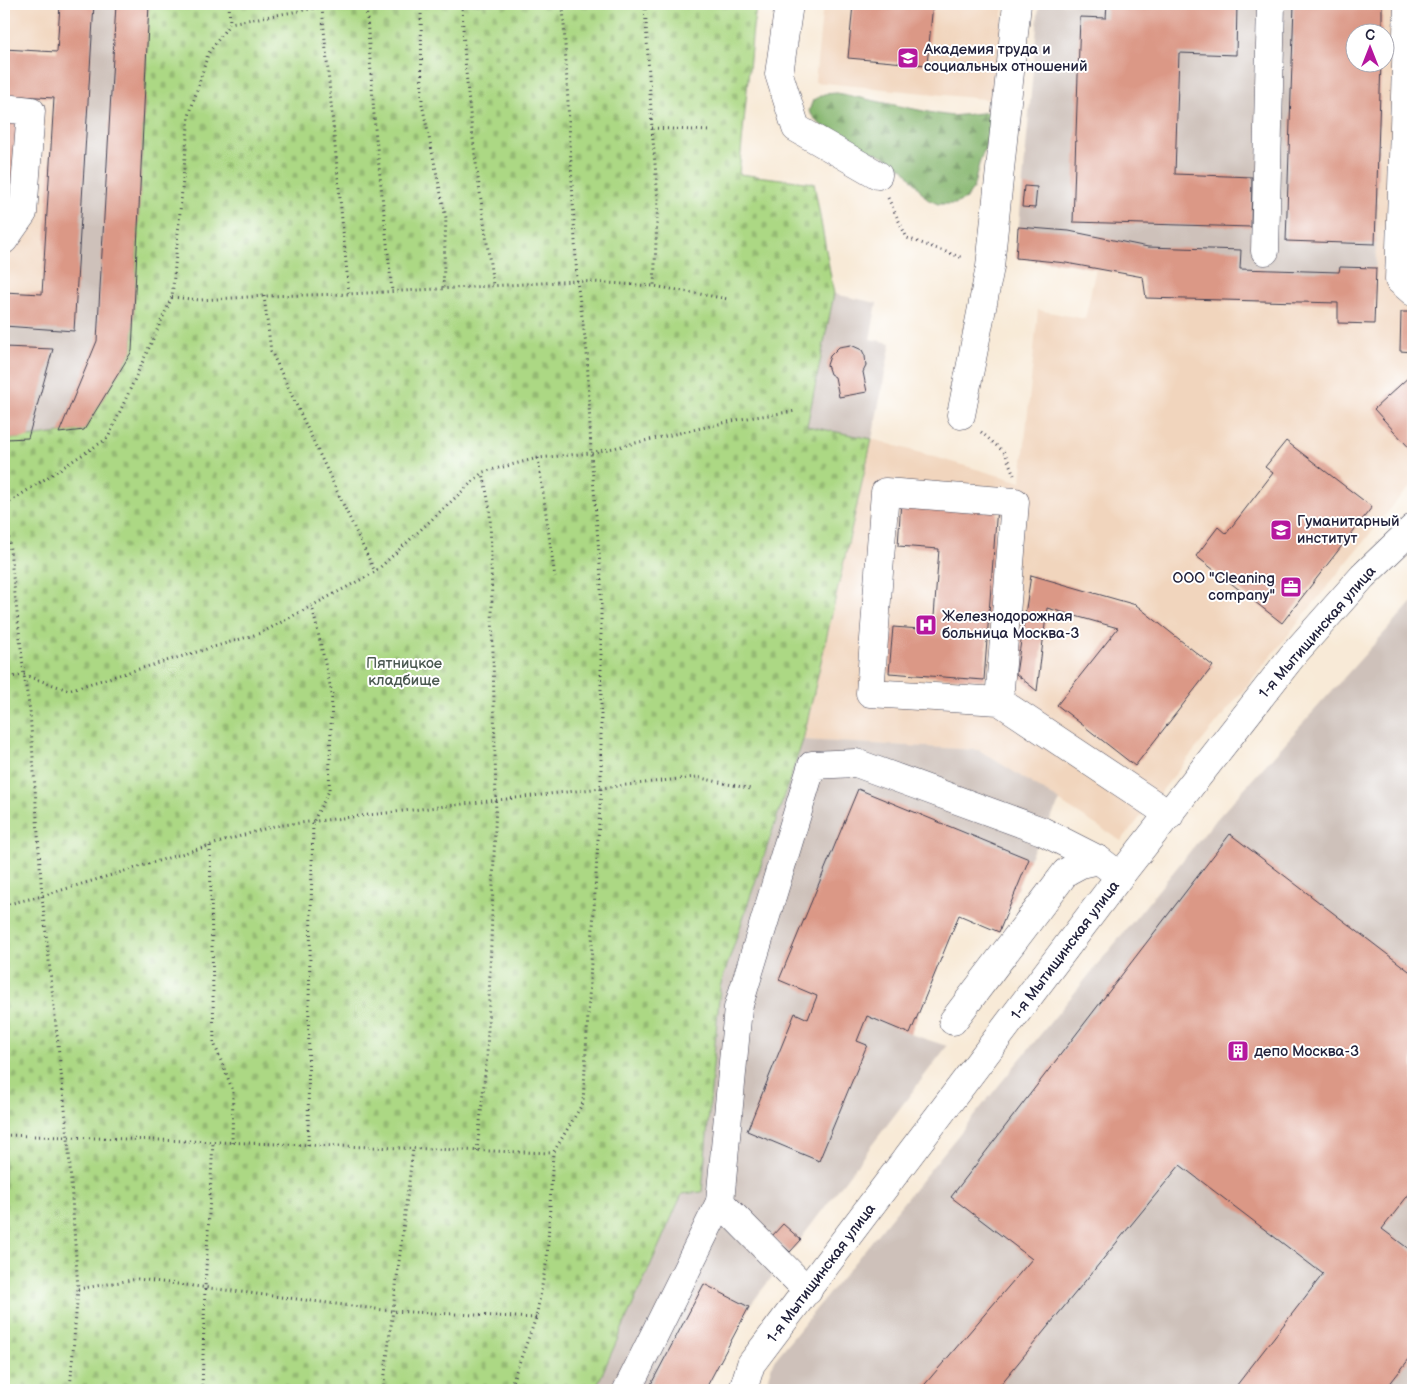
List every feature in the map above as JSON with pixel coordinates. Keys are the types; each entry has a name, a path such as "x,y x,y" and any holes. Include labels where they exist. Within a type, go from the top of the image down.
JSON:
{"street":[{"path":"789,4 779,74 796,128 878,175"},
{"path":"961,415 990,267 1017,4"},
{"path":"1265,251 1271,4"},
{"path":"1408,4 1399,280 1413,292"},
{"path":"4,108 31,111 23,213 4,240"},
{"path":"999,701 1015,502 885,492 870,693 999,701 1170,815"},
{"name":"1-я Мытищинская улица","path":"743,1390 752,1364 1120,876 1170,815 1293,655 1364,576 1413,528"},
{"path":"626,1390 720,1202 738,1008 812,765 856,763 1042,831 1099,860 1120,876"},
{"path":"953,1021 1066,872 1081,864 1099,860"},
{"path":"720,1202 808,1291"}],"path":[{"path":"70,1390 78,1289 68,1137 42,896 30,711 24,675 5,506 108,438 172,297 188,116 208,54 230,23 228,4"},
{"path":"230,23 339,4"},
{"path":"366,4 375,128 392,291"},
{"path":"421,4 422,104 446,218 443,288"},
{"path":"462,4 466,62 480,190 493,285"},
{"path":"509,1390 536,1318 547,1259 553,1153 583,1103 601,787 601,578 591,453 588,352 577,281 563,4"},
{"path":"645,4 658,199 654,286"},
{"path":"322,8 349,294"},
{"path":"652,128 710,131"},
{"path":"878,175 907,238 990,267"},
{"path":"172,297 200,300 349,294 577,281 654,286 728,299"},
{"path":"264,296 271,352 375,572"},
{"path":"4,678 24,675 68,690 261,633 375,572 483,472 538,458 591,453 741,418 796,411"},
{"path":"961,415 1005,453 1016,480 1015,502"},
{"path":"538,458 555,578"},
{"path":"476,1151 488,1056 496,800 490,510 483,472"},
{"path":"308,1145 313,822 329,791 332,694 312,606"},
{"path":"4,905 42,896 274,826 696,777 751,789"},
{"path":"210,846 214,1042 233,1091 232,1143"},
{"path":"4,1135 553,1153"},
{"path":"202,1390 212,1142"},
{"path":"383,1390 413,1148"},
{"path":"78,1289 138,1279 392,1311 536,1318"}],"shaded area":[{"path":"4,4 60,4 42,294 4,292"},
{"path":"60,4 149,4 132,351 84,430 6,439 4,292 42,294"},
{"name":"Академия труда и социальных отношений","path":"823,4 1004,4 994,100 815,82"},
{"path":"1039,4 1382,4 1382,22 1344,22 1344,72 1381,72 1374,324 1338,323 1338,303 1146,298 1142,277 1066,263 1016,258"},
{"path":"1382,4 1413,4 1413,485 1399,498 1121,841 979,750 803,740 872,439 1021,482 1038,310 1085,319 1096,268 1143,277 1147,298 1338,303 1374,324 1381,72 1394,72 1394,22 1382,22"},
{"path":"834,294 877,303 870,339 891,343 872,439 807,426"},
{"path":"1413,601 1413,1390 764,1390 773,1362 1214,822"},
{"path":"803,740 979,750 1060,801 1029,859 999,932 959,915 910,1034 947,1046 749,1307 705,1390 595,1390 682,1194 702,1192 720,987"}],"green space":[{"name":"Пятницкое кладбище","path":"149,4 757,4 753,27 739,174 814,183 834,294 807,426 872,439 803,740 720,987 702,1192 682,1194 595,1390 4,1390 4,440 84,430 132,351"},
{"path":"837,93 952,116 991,112 991,128 988,140 979,164 973,189 966,199 955,204 938,204 927,199 904,169 882,155 836,136 816,121 809,111 813,100 824,94"}],"building":[{"path":"60,4 94,4 74,331 4,326 4,292 42,294 54,98 4,95 4,49 57,52"},
{"path":"116,4 149,4 132,351 84,430 59,433 97,341"},
{"path":"853,4 933,4 927,65 848,58"},
{"path":"1107,4 1237,4 1236,55 1179,53 1175,174 1252,177 1251,227 1073,222 1080,17 1106,18"},
{"path":"1294,4 1382,4 1382,22 1344,22 1344,72 1381,72 1375,244 1286,241"},
{"path":"4,116 28,118 22,184 4,183"},
{"path":"1024,186 1037,187 1035,208 1022,207"},
{"path":"1018,227 1069,231 1148,247 1241,250 1240,269 1339,272 1340,267 1376,268 1374,324 1338,323 1338,303 1146,298 1143,277 1066,263 1016,258"},
{"path":"1401,312 1413,312 1413,352 1400,351"},
{"path":"851,345 862,350 865,356 866,366 863,372 867,392 839,397 835,377 830,374 827,365 830,356 839,347"},
{"path":"4,347 53,349 28,438 6,439"},
{"path":"1413,373 1413,452 1374,409"},
{"path":"1286,441 1372,507 1282,623 1196,556 1218,527 1226,534 1273,473 1265,467"},
{"path":"901,500 997,507 984,680 889,673 893,627 933,630 939,549 898,546"},
{"path":"1031,575 1136,605 1213,666 1135,766 1057,705 1118,628 1047,608 1037,691 1016,674"},
{"path":"858,789 1029,859 999,932 959,915 910,1034 867,1016 857,1041 867,1045 819,1161 747,1131 795,1013 808,1019 817,996 779,980"},
{"name":"депо Москва-3","path":"1230,834 1413,974 1413,1189 1382,1229 1413,1252 1413,1354 1385,1390 1233,1390 1323,1274 1180,1165 996,1390 920,1390 1032,1259 951,1197"},
{"path":"783,1224 801,1240 790,1252 772,1236"},
{"path":"704,1284 749,1307 705,1390 653,1390 649,1388"}],"place":[{"name":"Академия труда и социальных отношений","path":"908,58"},
{"name":"Гуманитарный институт","path":"1281,530"},
{"name":"ООО \"Cleaning company\"","path":"1291,587"},
{"name":"Железнодорожная больница Москва-3","path":"926,625"},
{"name":"депо Москва-3","path":"1238,1051"}]}
